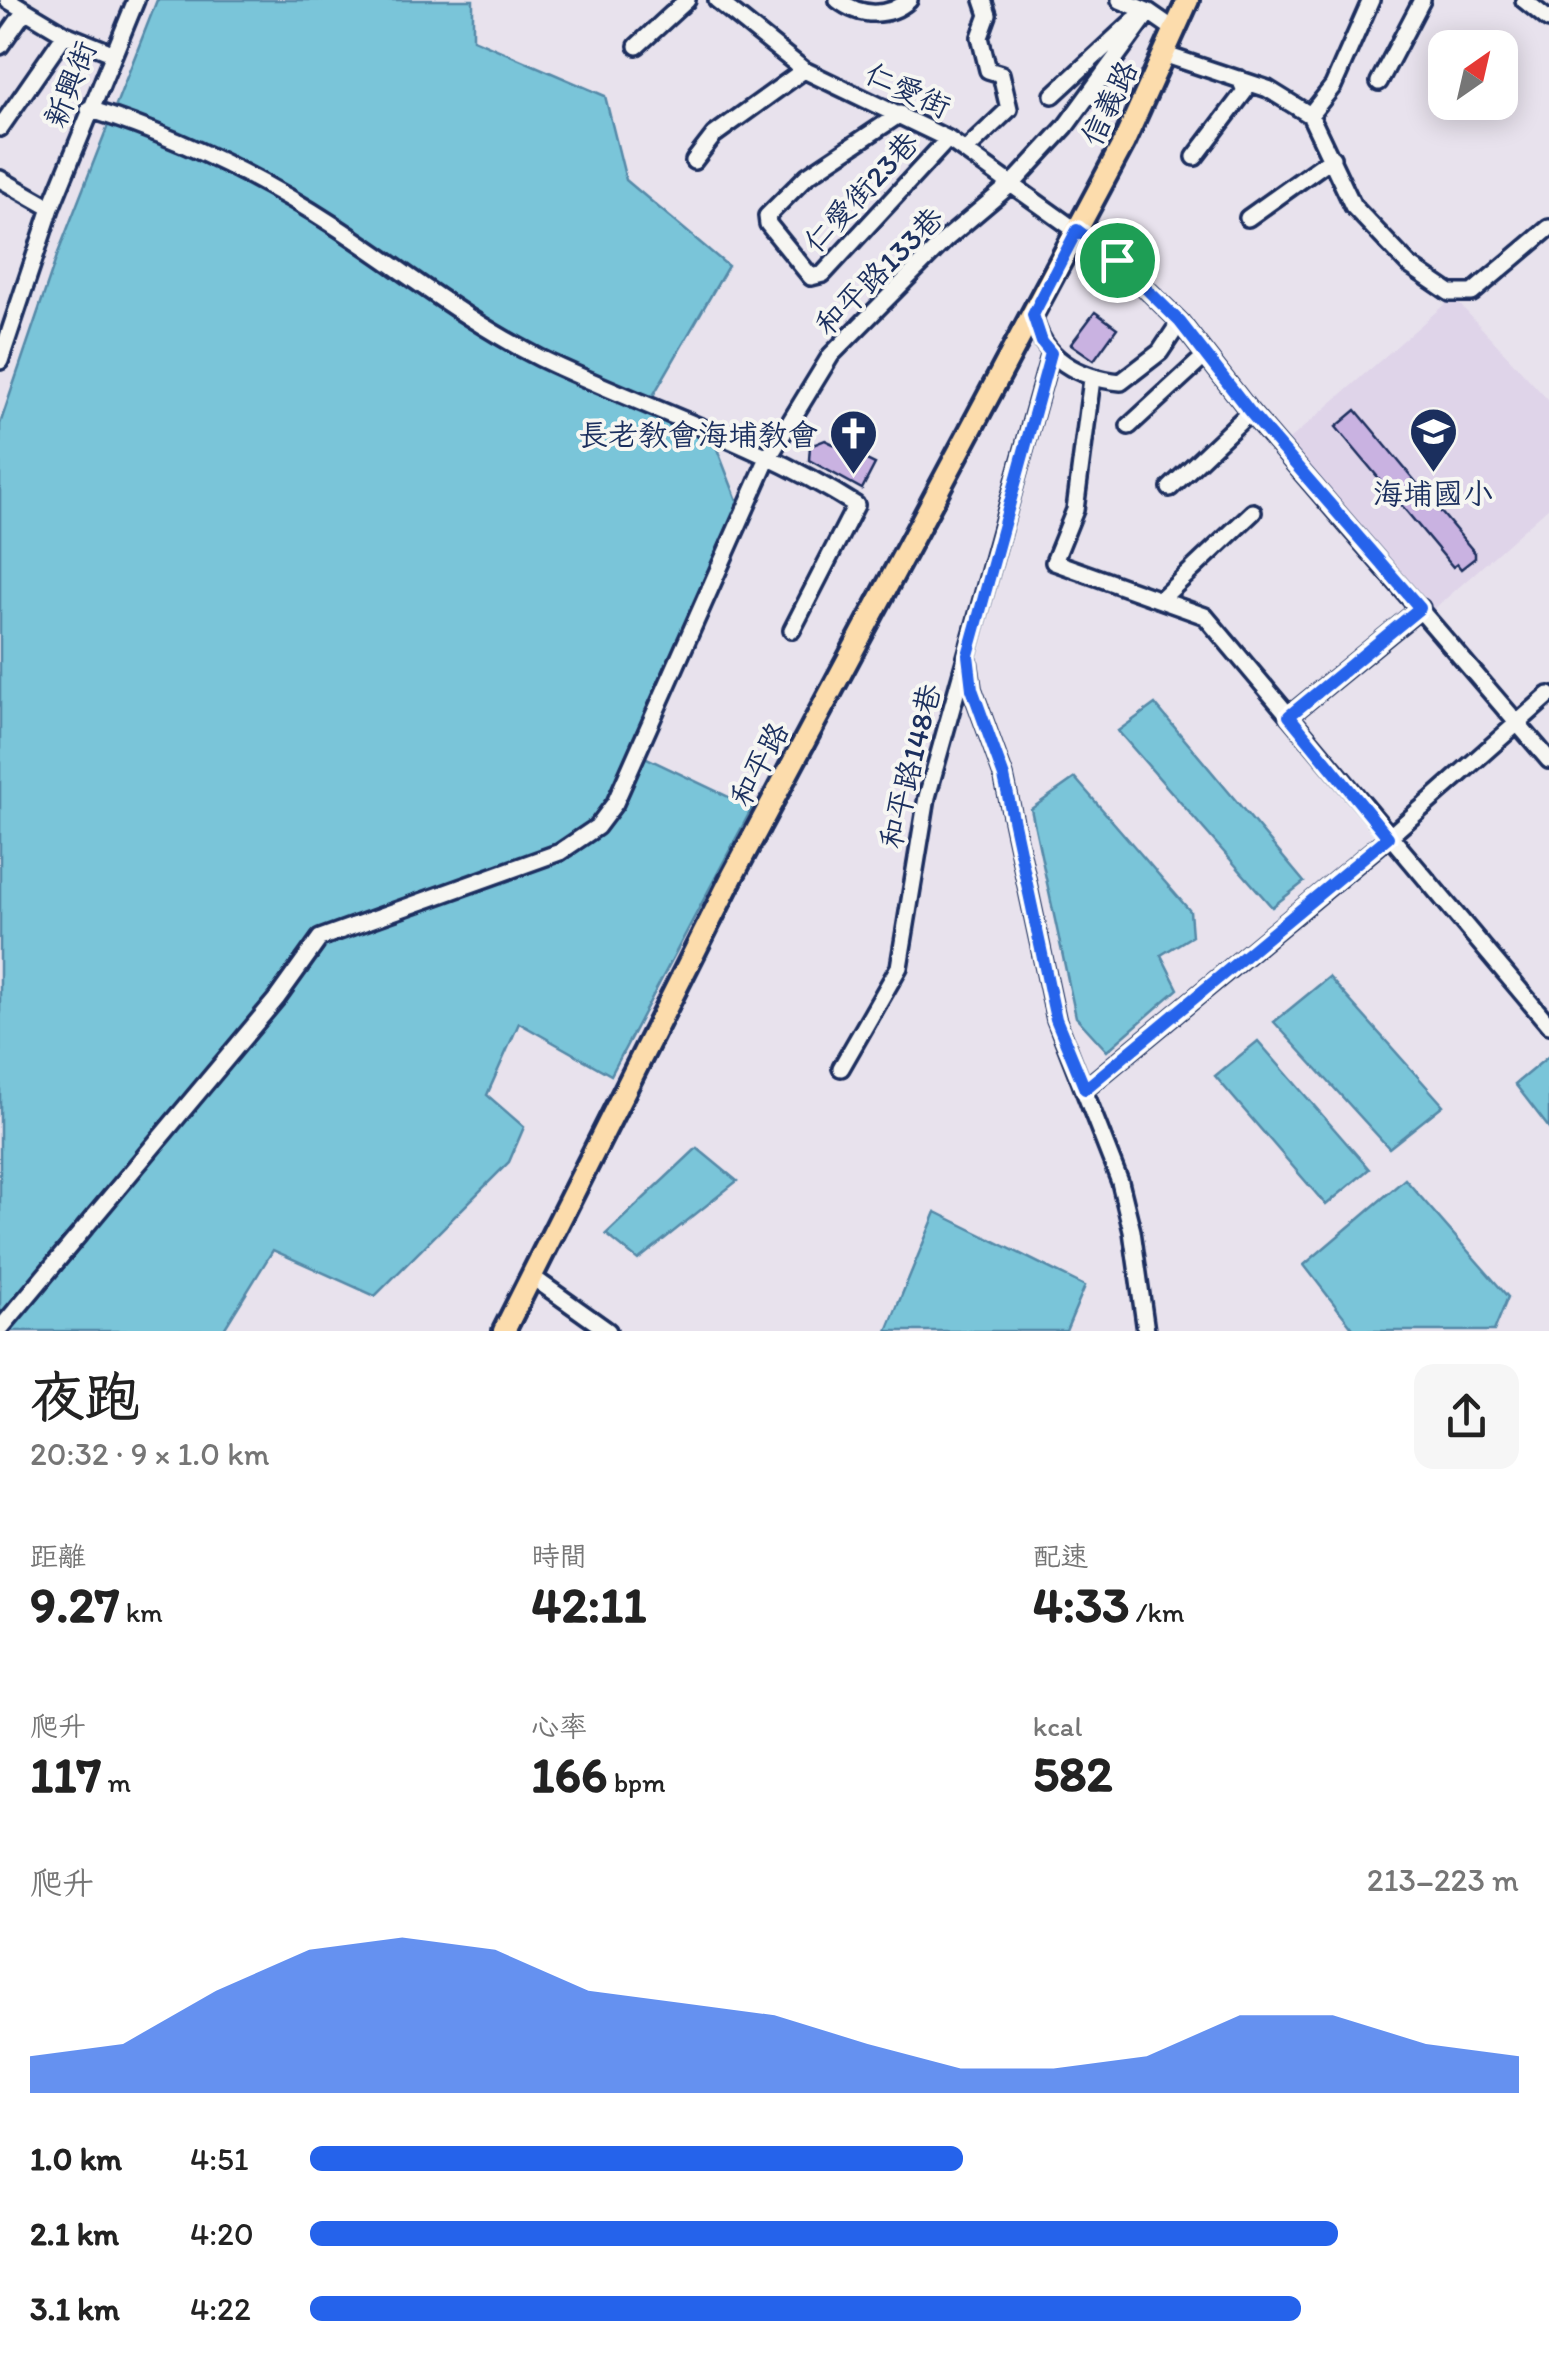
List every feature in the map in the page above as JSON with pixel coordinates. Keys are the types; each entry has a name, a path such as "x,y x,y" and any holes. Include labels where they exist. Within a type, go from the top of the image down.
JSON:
{"main road":[{"name":"信義路","path":"1077,230 1166,55 1188,0"},
{"name":"和平路","path":"504,1331 733,874 1077,230"}],"street":[{"path":"8,0 66,34 112,53"},
{"name":"新興街","path":"0,361 50,208 136,0"},
{"path":"637,46 687,0"},
{"name":"仁愛街","path":"717,0 804,70 948,139 1117,260 1180,322 1250,412 1549,760"},
{"path":"838,0 853,10 884,14 909,0"},
{"path":"966,150 1009,109 1002,74 988,70 980,37 988,15 984,0"},
{"path":"1120,0 1145,10 1175,30"},
{"path":"1310,115 1334,86 1370,0"},
{"path":"1379,82 1422,0"},
{"path":"1524,0 1549,20"},
{"path":"1053,94 1145,10"},
{"name":"和平路133巷","path":"0,1329 276,998 312,944 560,852 597,828 615,803 767,460 842,342 901,289 946,240 1012,184 1065,127 1145,10"},
{"path":"0,46 24,12"},
{"path":"0,128 66,34"},
{"path":"1166,55 1278,94 1310,115 1353,206 1409,265 1450,293 1472,293 1549,228"},
{"path":"694,161 714,135 804,70"},
{"path":"1196,157 1245,91 1240,79"},
{"path":"89,109 192,144 336,227 426,292 540,358 633,396 856,505 792,630"},
{"name":"仁愛街23巷","path":"900,114 807,176 767,216 768,224 811,277 823,274 948,139"},
{"path":"1248,218 1332,158"},
{"path":"0,178 50,208"},
{"path":"1033,315 1042,342 1051,353 1092,379 1121,382 1160,352 1180,322"},
{"name":"和平路148巷","path":"841,1068 898,967 928,797 1051,353"},
{"path":"1129,426 1204,356"},
{"path":"1092,379 1075,510 1054,562 1205,616 1549,1024"},
{"path":"1170,488 1250,412"},
{"path":"1162,598 1253,512"},
{"path":"1289,716 1420,608"},
{"path":"968,655 972,689 1004,777 1056,1019 1120,1182 1132,1231 1146,1331"},
{"path":"1085,1089 1388,837 1549,694"},
{"path":"531,1276 608,1331"}],"shaded area":[{"name":"海埔國小","path":"1453,297 1549,401 1549,507 1432,611 1289,440"}],"water":[{"path":"157,0 473,0 473,39 605,96 626,180 728,266 647,406 714,441 740,508 636,753 752,808 611,1075 519,1023 487,1095 524,1127 509,1162 375,1296 273,1250 223,1331 0,1331 0,424 58,253"},
{"path":"1155,704 1304,882 1272,907 1118,731"},
{"path":"1075,778 1190,911 1192,936 1161,955 1178,989 1107,1051 1076,1017 1031,809"},
{"path":"1329,977 1443,1105 1389,1148 1274,1022"},
{"path":"1258,1041 1369,1169 1326,1205 1215,1076"},
{"path":"1549,1056 1549,1128 1515,1084"},
{"path":"697,1148 737,1181 638,1260 606,1234"},
{"path":"1405,1179 1508,1297 1494,1331 1355,1331 1304,1265"},
{"path":"936,1212 1085,1286 1066,1331 887,1331"}],"building":[{"path":"1095,312 1117,328 1094,360 1071,344"},
{"path":"1356,410 1475,553 1475,558 1461,569 1457,564 1453,567 1336,427"},
{"name":"長老教會海埔教會","path":"825,440 875,464 862,489 809,460 810,446"}],"place":[{"name":"海埔國小","path":"1433,474"},
{"name":"長老教會海埔教會","path":"853,476"}],"route":[{"path":"1077,230 1117,260 1180,322 1250,412 1420,608 1289,716 1388,837 1085,1089 1056,1019 1004,777 972,689 968,655 1051,353 1036,330 1033,315 1077,230"}]}
